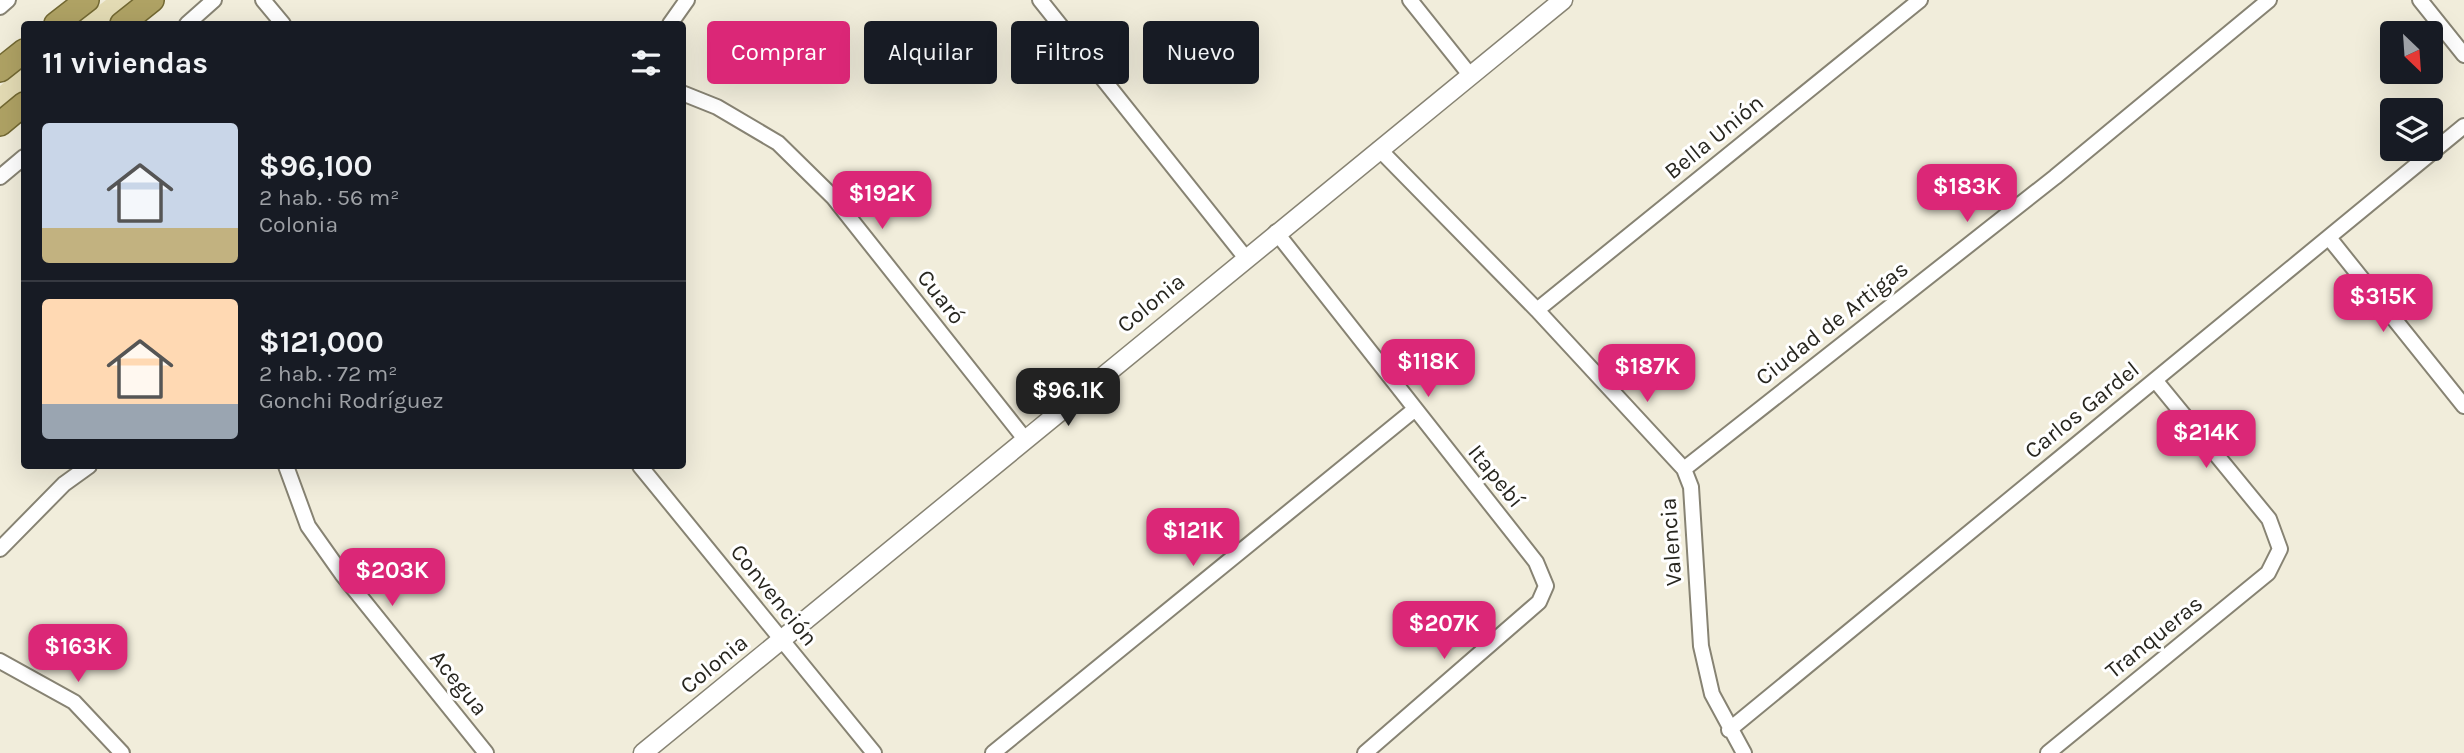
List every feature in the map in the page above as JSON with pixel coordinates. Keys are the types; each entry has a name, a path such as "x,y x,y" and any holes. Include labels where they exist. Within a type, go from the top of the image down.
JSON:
{"highway":[{"path":"61,21 87,0"},
{"path":"126,21 152,0"},
{"path":"0,71 21,54"},
{"path":"0,124 21,106"}],"street":[{"path":"0,7 8,0"},
{"path":"190,21 214,0"},
{"path":"263,0 280,21"},
{"path":"672,21 687,0"},
{"path":"1040,0 1245,257"},
{"path":"1410,0 1470,75"},
{"name":"Colonia","path":"643,753 1245,257 1563,0"},
{"name":"Bella Unión","path":"1537,310 1920,0"},
{"name":"Ciudad de Artigas","path":"1684,469 2054,177 2269,0"},
{"path":"2420,0 2464,55"},
{"name":"Cuaró","path":"686,95 717,107 778,143 833,197 1025,439"},
{"name":"Carlos Gardel","path":"1729,730 2330,239 2464,126"},
{"name":"Valencia","path":"1379,149 1537,310 1684,469 1691,487 1700,646 1712,694 1729,730 1744,753"},
{"path":"0,177 21,160"},
{"name":"Itapebí","path":"1276,232 1536,562 1546,586 1539,602 1365,753"},
{"path":"2330,239 2464,406"},
{"name":"Tranqueras","path":"2048,753 2267,573 2280,549 2269,519 2155,380"},
{"path":"993,753 1414,410"},
{"path":"0,549 64,484 85,469"},
{"name":"Acegua","path":"287,469 308,526 342,574 486,753"},
{"name":"Convención","path":"642,469 874,753"},
{"path":"0,661 74,702 122,753"}],"shaded area":[{"path":"106,0 136,0 110,21 79,21"},
{"path":"21,68 21,94 0,111 0,86"}]}
